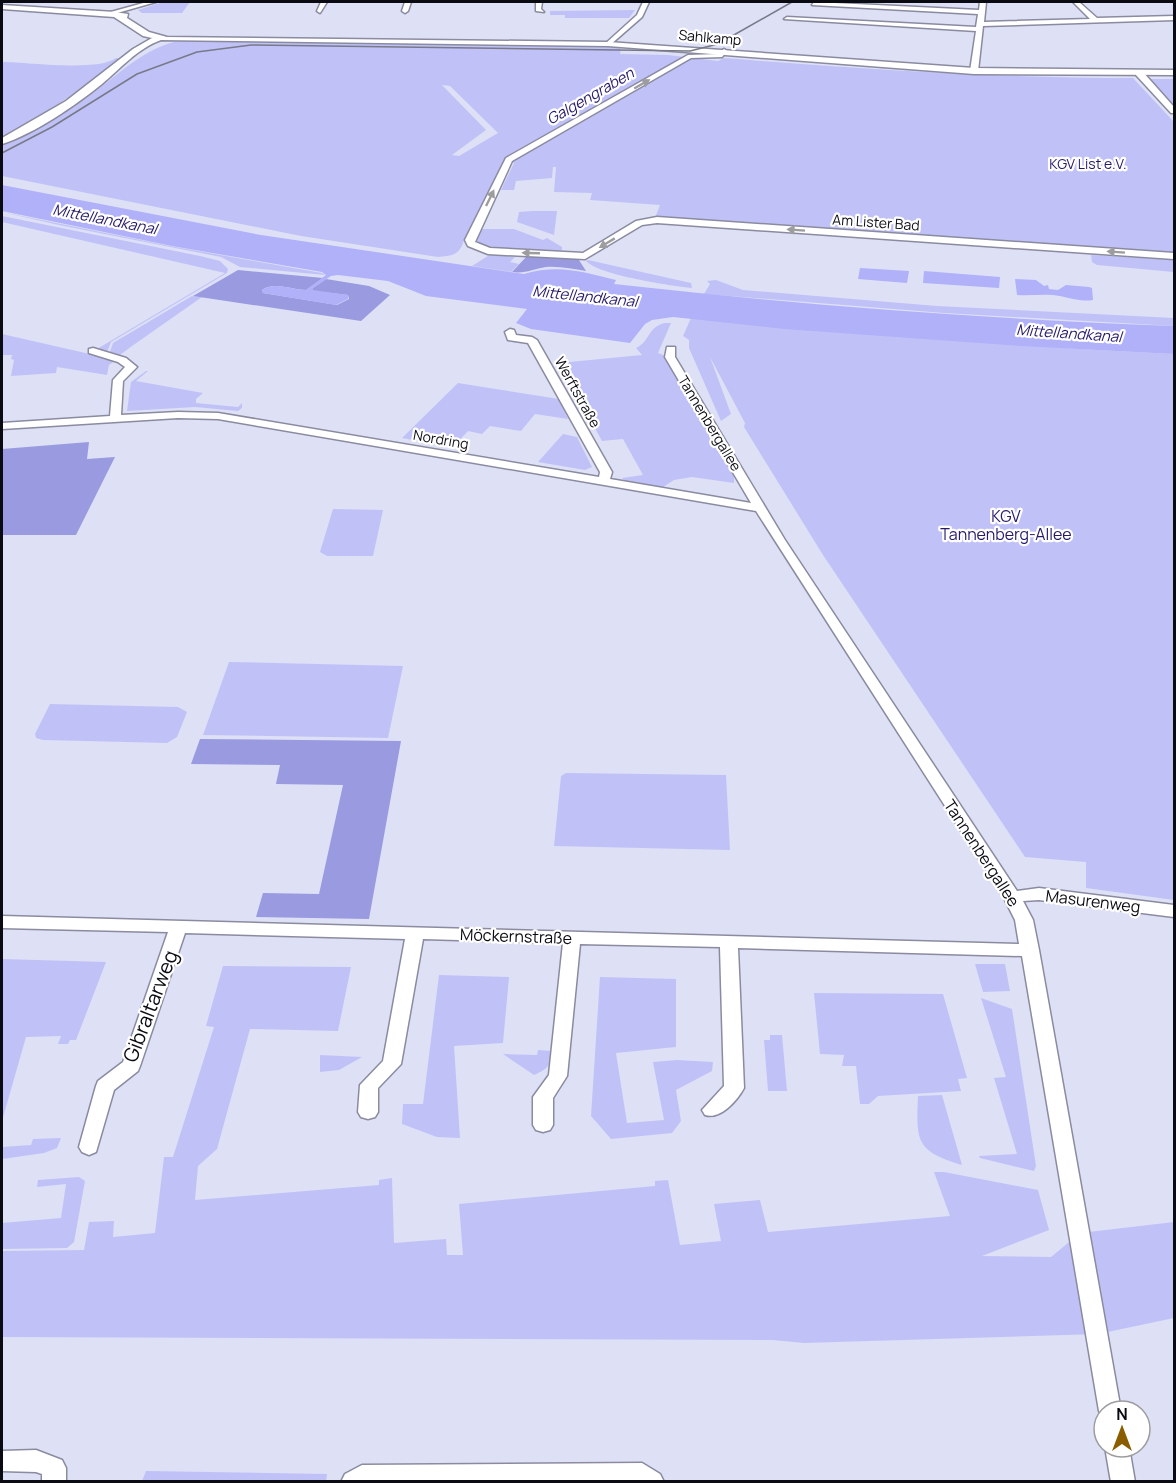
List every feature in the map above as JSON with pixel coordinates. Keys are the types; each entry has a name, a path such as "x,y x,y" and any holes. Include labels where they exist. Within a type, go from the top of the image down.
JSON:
{"street":[{"path":"112,14 153,2"},
{"path":"320,11 324,2"},
{"path":"405,11 408,2"},
{"path":"539,2 538,10 542,11"},
{"path":"608,44 640,16 646,2"},
{"path":"974,71 983,2"},
{"path":"1076,2 1095,21"},
{"path":"814,4 982,12"},
{"name":"Sahlkamp","path":"2,7 112,14 149,38 189,38"},
{"path":"787,19 980,26 1172,19"},
{"name":"Sahlkamp","path":"149,38 166,34 189,38"},
{"path":"2,141 64,106 132,56 149,38 160,38"},
{"name":"Sahlkamp","path":"149,38 608,44 974,71 1174,73"},
{"name":"Am Lister Bad","path":"724,51 720,56 690,56 509,160 470,240 471,244 488,250 585,256 639,223 657,220 1174,256"},
{"path":"1139,73 1174,111"},
{"name":"Werftstraße","path":"510,332 512,338 532,340 606,472 603,482"},
{"name":"Tannenbergallee","path":"671,349 670,357 760,508 1012,897 1024,920 1108,1399"},
{"path":"93,351 122,360 132,367 118,380 115,419"},
{"name":"Nordring","path":"2,426 178,415 218,416 760,508"},
{"name":"Masurenweg","path":"1012,897 1039,894 1174,911"},
{"name":"Möckernstraße","path":"2,922 1030,950"},
{"name":"Gibraltarweg","path":"89,1147 105,1086 131,1066 179,926"},
{"path":"368,1112 369,1085 392,1064 415,933"},
{"path":"543,1125 543,1097 558,1076 572,938"},
{"path":"712,1110 734,1088 729,942"},
{"path":"1119,1459 1123,1482"},
{"path":"2,1461 36,1461 54,1475"},
{"path":"353,1482 362,1476 512,1474 642,1474 652,1482"}],"green space":[{"path":"163,2 190,2 182,13 142,13 138,10"},
{"path":"635,10 629,18 565,18 565,15 550,15 550,11"},
{"name":"KGV List e.V.","path":"186,40 621,46 620,54 668,55 718,61 724,58 928,72 1133,78 1174,122 1174,254 655,218 660,205 590,200 592,193 554,192 556,167 553,167 552,178 516,181 514,190 501,190 514,163 507,162 458,252 438,257 301,236 2,176 2,145 63,113 144,55 171,43","holes":["442,85 450,86 498,133 459,156 452,155 486,130"]},
{"path":"116,58 125,58 38,118 2,137 2,62 94,65"},
{"path":"1148,79 1174,79 1174,105 1173,105"},
{"path":"557,211 554,235 517,222 519,212"},
{"path":"2,212 325,275 240,267 221,257"},
{"path":"2,216 200,256 220,261 228,269 227,273 111,342 107,352 97,349 225,273 2,222"},
{"path":"481,229 514,229 543,240 547,238 562,247 562,250 531,252 492,247 476,240"},
{"path":"491,254 515,257 510,262 519,264 511,272 472,266"},
{"path":"1091,255 1174,260 1174,272 1097,265 1092,262"},
{"path":"586,261 691,283 692,288 605,271 593,266"},
{"path":"716,280 743,290 937,306 1174,318 1174,326 944,313 704,294 710,284 707,281"},
{"path":"192,296 202,297 120,355 110,352 113,343"},
{"name":"KGV Tannenberg-Allee","path":"691,318 932,339 1174,354 1174,900 1086,888 1086,862 1025,857 823,555 744,427 745,423 710,357 731,414 721,421 689,348 689,340 683,336"},
{"path":"671,323 658,353 666,356 734,476 734,483 692,477 674,480 657,488 625,481 622,478 643,475 623,439 602,441 559,363 642,355 636,348 655,328"},
{"path":"2,334 116,360 109,365 107,375 57,367 56,373 11,376 14,360 11,359 12,355 2,355"},
{"path":"148,371 136,381 203,393 196,399 196,403 238,407 242,403 242,408 238,411 195,407 127,411 131,382"},
{"path":"458,383 559,399 568,419 535,414 521,431 490,426 482,434 468,431 453,447 402,438"},
{"path":"563,434 577,437 592,467 585,470 538,462"},
{"path":"333,509 383,510 373,556 327,556 320,552"},
{"path":"229,662 403,666 388,738 203,735"},
{"path":"50,704 178,707 187,712 177,737 167,743 36,738 35,734"},
{"path":"566,773 726,775 730,850 554,846 561,776"},
{"path":"2,959 106,962 76,1040 70,1040 68,1044 58,1044 61,1036 26,1037 2,1121"},
{"path":"975,964 1005,964 1010,991 983,992"},
{"path":"223,966 351,967 338,1031 250,1029 217,1149 198,1166 195,1200 379,1185 379,1180 392,1178 394,1243 446,1239 447,1255 463,1255 459,1204 655,1186 655,1181 668,1180 680,1245 721,1241 714,1204 760,1200 768,1232 950,1216 934,1172 944,1172 1038,1190 1049,1230 982,1256 1051,1257 1080,1233 1174,1222 1174,1318 1098,1334 804,1343 773,1340 2,1337 2,1251 84,1250 89,1222 114,1221 113,1237 155,1233 164,1157 173,1157 214,1027 206,1026"},
{"path":"439,975 509,977 503,1043 454,1046 460,1138 437,1137 402,1124 403,1104 423,1104"},
{"path":"600,977 676,979 676,1047 616,1053 627,1123 664,1120 653,1062 677,1060 713,1062 712,1071 676,1090 681,1121 672,1133 611,1139 591,1116"},
{"path":"814,993 943,994 967,1078 958,1079 961,1091 878,1096 869,1104 860,1104 856,1066 842,1066 844,1055 820,1054"},
{"path":"981,998 1012,1009 1036,1166 1034,1171 979,1156 1017,1154 994,1078 1006,1077"},
{"path":"770,1035 782,1035 787,1091 768,1091 764,1040 770,1040"},
{"path":"538,1050 553,1051 548,1066 534,1075 503,1054 537,1055"},
{"path":"320,1055 362,1057 339,1070 320,1072"},
{"path":"942,1095 962,1165 935,1155 927,1149 919,1134 918,1096"},
{"path":"61,1138 57,1148 44,1153 2,1159 2,1147 31,1145 33,1139"},
{"path":"79,1177 85,1181 74,1242 67,1248 2,1249 2,1223 61,1218 66,1184 37,1187 38,1180"},
{"path":"146,1471 327,1474 326,1482 142,1481"}],"shaded area":[{"path":"528,255 577,257 586,271 551,267 512,272"},
{"path":"238,270 323,278 306,290 272,286 262,290 263,293 337,305 349,299 348,295 313,291 313,288 326,279 369,286 390,295 361,321 193,296"},
{"path":"89,442 87,459 115,457 76,535 2,535 2,449"},
{"path":"200,739 401,741 369,919 256,917 263,893 319,894 343,785 276,784 280,765 191,764"}],"water":[{"name":"Mittellandkanal","path":"2,185 261,235 524,274 560,269 616,280 614,284 824,305 1174,326 1174,354 1021,346 784,329 673,317 652,320 645,324 630,343 531,329 516,323 527,309 426,296 388,281 338,275 331,276 313,288 313,290 348,295 348,299 336,305 263,293 262,290 278,286 306,290 326,275 322,272 172,246 2,211"},
{"path":"860,268 909,271 907,283 858,279"},
{"path":"924,271 1000,277 999,288 923,283"},
{"path":"1015,279 1036,280 1044,286 1048,285 1049,289 1058,290 1066,285 1089,287 1092,288 1093,300 1049,295 1017,295"}],"waterway":[{"name":"Galgengraben","path":"512,155 681,58"}],"tram line":[{"path":"2,153 52,127 137,74 197,52 251,45 690,51 718,44 792,2"}]}
